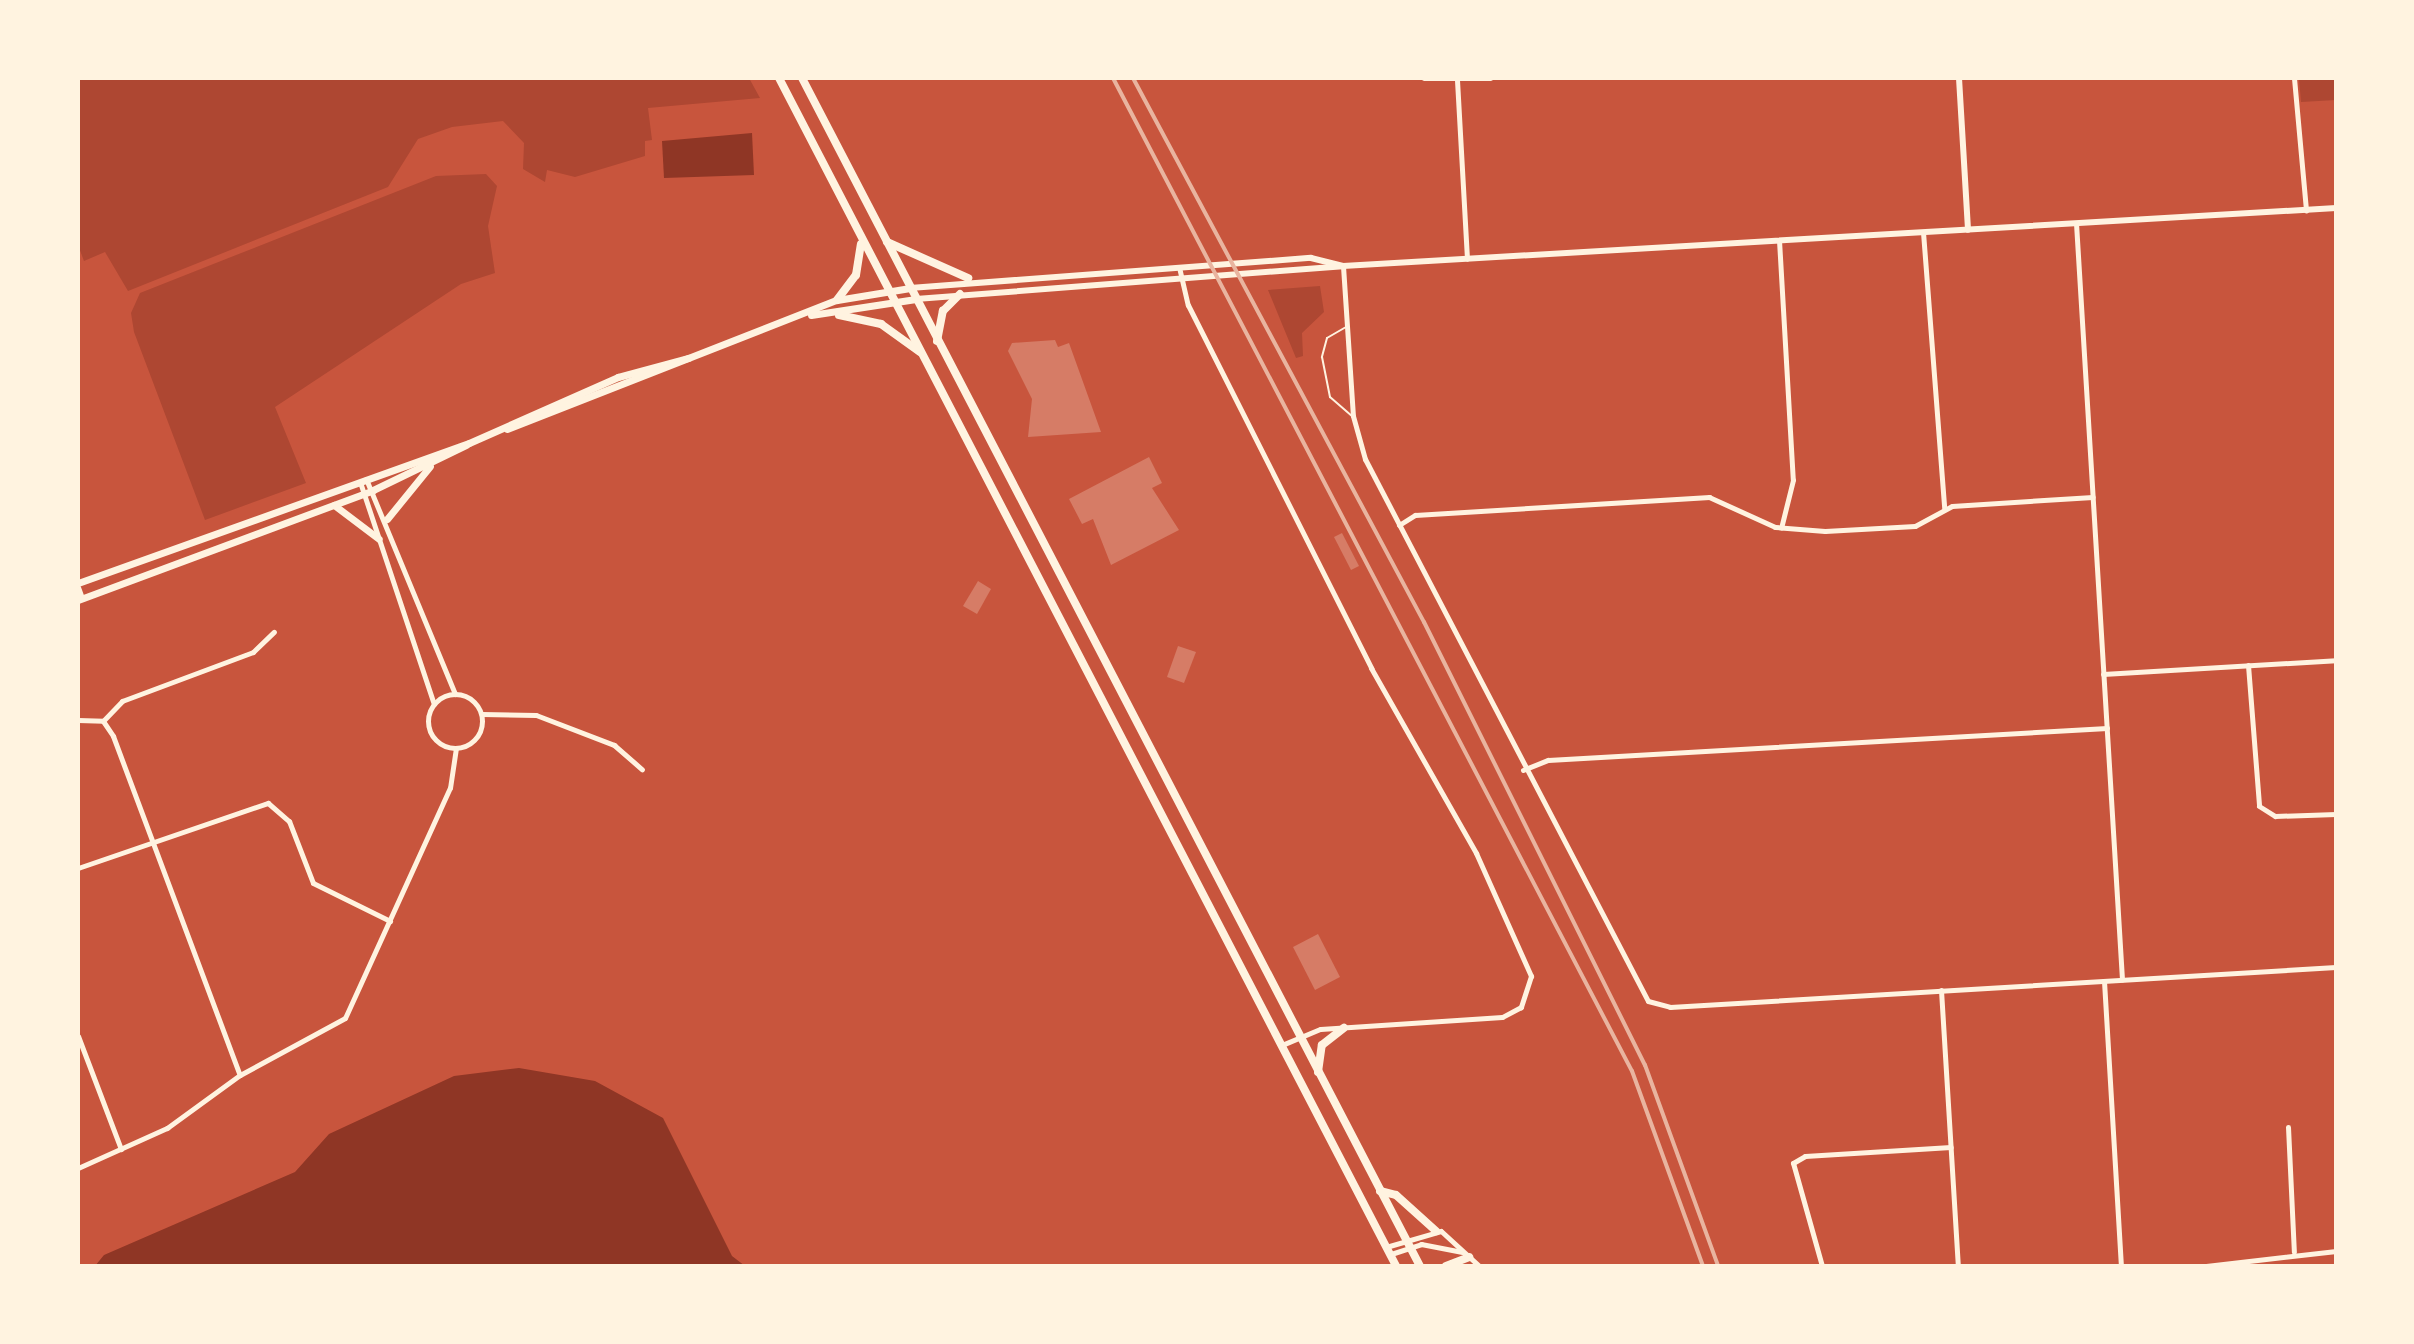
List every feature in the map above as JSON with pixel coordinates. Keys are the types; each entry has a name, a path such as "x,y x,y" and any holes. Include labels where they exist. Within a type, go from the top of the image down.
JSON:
{"highway":[{"path":"779,78 1396,1266"},
{"path":"802,78 1420,1266"},
{"path":"837,300 856,275 862,242"},
{"path":"886,242 968,278"},
{"path":"937,342 943,311 960,294"},
{"path":"839,315 881,324 920,352"},
{"path":"1318,1075 1322,1045 1344,1028"},
{"path":"1380,1191 1396,1195 1436,1231"},
{"path":"1446,1266 1466,1255"}],"main road":[{"path":"78,585 469,443 599,384 688,358 811,315 837,300 910,288"},
{"path":"811,315 839,315 916,299"},
{"path":"503,429 624,389 688,358"},
{"path":"80,599 373,490 430,466 469,443"},
{"path":"387,519 430,466"},
{"path":"334,505 379,539"}],"street":[{"path":"1424,78 1490,78"},
{"path":"1959,78 1968,230"},
{"path":"2294,78 2306,210"},
{"path":"1457,80 1467,259"},
{"path":"916,299 1343,266 2336,208"},
{"path":"2076,223 2122,980"},
{"path":"1923,232 1944,508"},
{"path":"1779,240 1793,480 1781,528"},
{"path":"910,288 968,278 1319,258 1343,266"},
{"path":"1178,266 1181,280 1356,640 1476,853 1529,966 1526,999 1502,1017 1297,1034 1280,1046"},
{"path":"1343,266 1353,416 1360,449 1638,990 1652,1003 2336,967"},
{"path":"363,479 373,490 387,519 455,694 482,714 536,715 614,745 642,769"},
{"path":"363,479 363,494 434,704 429,729 456,748"},
{"path":"1399,525 1417,515 1709,497 1781,528 1909,527 1944,508 2093,497"},
{"path":"78,585 80,599"},
{"path":"78,720 103,721 122,701 253,652 274,632"},
{"path":"2103,674 2336,660"},
{"path":"2248,665 2259,806 2279,817 2336,814"},
{"path":"434,704 455,694"},
{"path":"456,748 475,740 482,714"},
{"path":"103,721 240,1075"},
{"path":"1523,770 1548,760 2107,728"},
{"path":"78,1168 167,1128 240,1075 345,1018 450,788 456,748"},
{"path":"78,868 268,803 289,821 313,883 390,921"},
{"path":"2104,981 2121,1266"},
{"path":"1941,990 1958,1266"},
{"path":"78,1036 121,1149"},
{"path":"2288,1127 2294,1252"},
{"path":"1822,1266 1793,1163 1805,1156 1951,1147"},
{"path":"1388,1251 1436,1231 1479,1266"},
{"path":"1388,1251 1407,1242 1466,1255"},
{"path":"2206,1266 2294,1252 2336,1251"}],"lane":[{"path":"1347,326 1329,335 1322,357 1330,397 1353,416"}],"shaded area":[{"path":"78,78 749,78 760,98 648,108 652,140 645,141 645,156 575,177 547,170 545,182 523,169 524,143 503,121 452,127 418,139 388,187 128,291 105,252 84,261 78,245"},
{"path":"2299,78 2336,78 2336,100 2301,102"},
{"path":"752,133 754,175 664,178 662,141"},
{"path":"486,174 497,186 488,226 495,273 461,284 275,407 306,483 205,520 134,332 131,313 140,293 436,176"},
{"path":"1320,286 1324,312 1302,333 1303,356 1296,358 1268,290"},
{"path":"519,1068 595,1081 663,1118 732,1256 745,1266 95,1266 104,1255 295,1172 329,1134 454,1076"}],"building":[{"path":"1055,340 1058,347 1069,343 1101,432 1028,437 1032,399 1008,351 1012,343"},
{"path":"1149,457 1162,483 1152,488 1179,530 1111,565 1093,519 1082,524 1069,499"},
{"path":"1342,533 1359,566 1351,570 1334,537"},
{"path":"978,581 991,589 977,614 963,606"},
{"path":"1178,646 1196,652 1184,683 1167,677"},
{"path":"1318,934 1340,977 1315,990 1293,947"}],"railway":[{"path":"1113,78 1632,1071 1703,1266"},
{"path":"1133,78 1424,622 1645,1065 1718,1266"}]}
